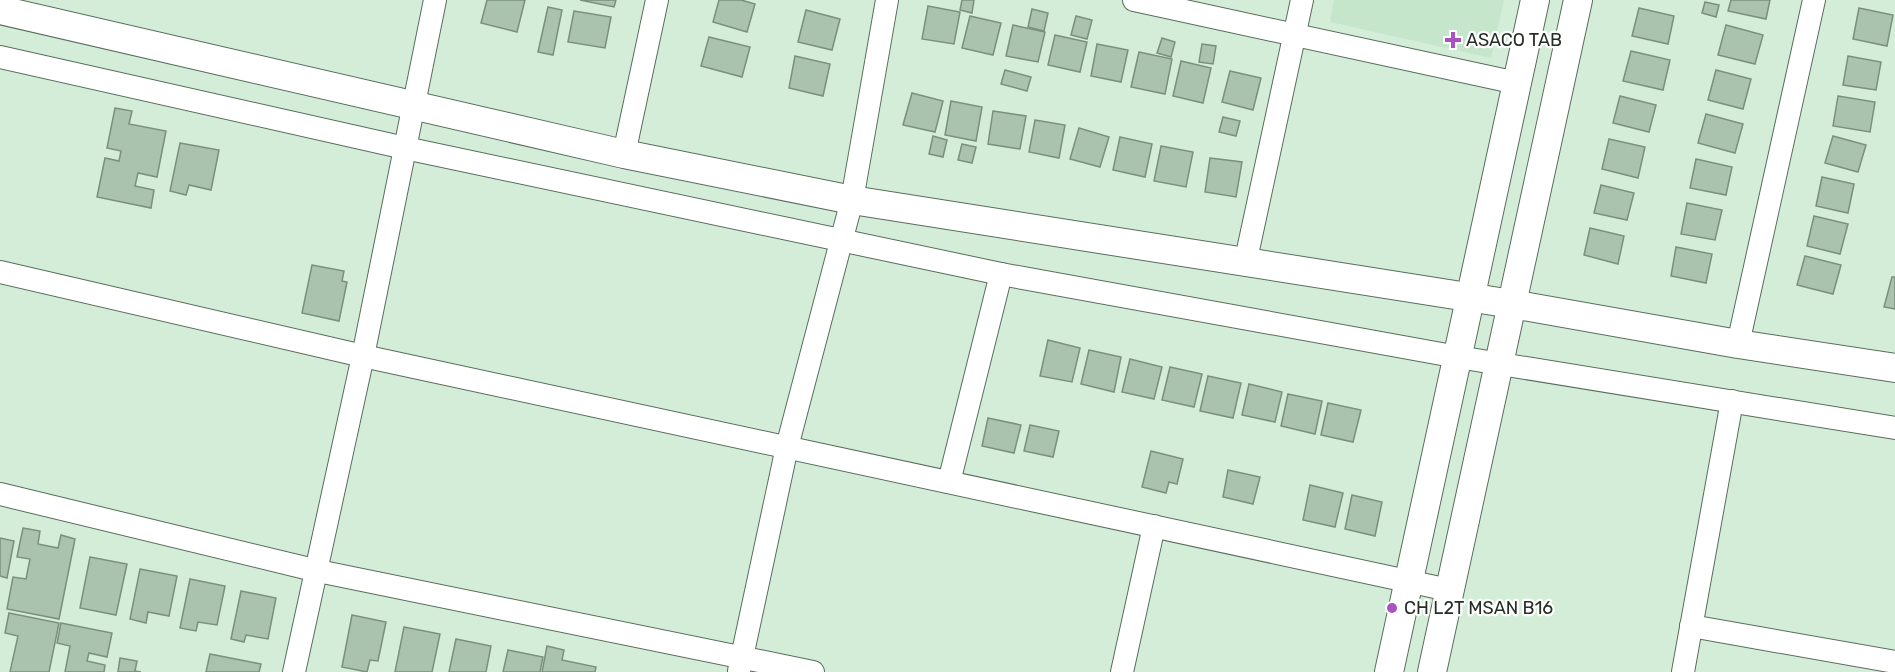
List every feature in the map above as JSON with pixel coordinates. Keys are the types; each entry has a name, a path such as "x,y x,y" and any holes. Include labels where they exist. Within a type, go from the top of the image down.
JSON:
{"street":[{"path":"294,672 318,571 435,0"},
{"path":"624,154 657,0"},
{"path":"741,664 787,447 852,200 887,0"},
{"path":"1134,0 1517,83"},
{"path":"1245,264 1302,0"},
{"path":"1389,672 1535,0"},
{"path":"1432,672 1578,0"},
{"path":"1738,344 1814,0"},
{"path":"0,10 624,154 852,200 1245,264 1512,304 1738,344 1895,368"},
{"path":"0,57 405,148 1001,273 1458,357 1895,428"},
{"path":"0,272 363,356 1449,590"},
{"path":"949,482 1001,273"},
{"path":"1683,672 1732,401"},
{"path":"0,494 318,571 741,664 813,672"},
{"path":"1122,672 1154,526"},
{"path":"1691,626 1895,662"}],"shaded area":[{"name":"ASACO TAB","path":"1334,0 1504,0 1491,58 1330,22"}],"building":[{"path":"487,0 525,0 517,32 481,23"},
{"path":"580,0 616,0 614,7"},
{"path":"719,0 741,0 755,4 747,32 713,22"},
{"path":"962,0 974,0 972,13 960,10"},
{"path":"1731,0 1770,0 1766,19 1728,11"},
{"path":"1705,2 1719,5 1716,17 1702,13"},
{"path":"928,6 960,12 954,44 922,39"},
{"path":"548,7 562,10 553,55 538,52"},
{"path":"1639,8 1674,16 1668,44 1632,36"},
{"path":"1859,8 1893,15 1887,46 1853,39"},
{"path":"1032,9 1048,13 1044,31 1028,27"},
{"path":"806,10 840,19 832,50 798,42"},
{"path":"574,11 611,17 605,48 568,42"},
{"path":"970,16 1001,23 993,55 962,48"},
{"path":"1076,16 1092,20 1087,39 1071,35"},
{"path":"1013,25 1045,32 1038,62 1006,56"},
{"path":"1726,25 1763,35 1755,64 1718,55"},
{"path":"1055,35 1087,42 1080,72 1048,65"},
{"path":"709,37 750,47 742,77 701,66"},
{"path":"1162,38 1175,42 1171,57 1157,53"},
{"path":"1097,44 1128,50 1121,82 1091,76"},
{"path":"1202,44 1216,46 1213,64 1199,62"},
{"path":"1631,51 1670,60 1663,90 1623,81"},
{"path":"1139,52 1172,59 1165,94 1131,87"},
{"path":"795,56 830,64 823,96 789,88"},
{"path":"1848,56 1881,62 1876,90 1843,85"},
{"path":"1181,61 1211,68 1203,103 1173,96"},
{"path":"1005,70 1031,77 1027,91 1001,84"},
{"path":"1716,70 1751,79 1743,109 1708,100"},
{"path":"1230,71 1261,78 1253,110 1222,102"},
{"path":"912,93 943,101 935,132 903,125"},
{"path":"1620,96 1656,105 1649,132 1613,123"},
{"path":"1838,96 1875,102 1870,132 1833,126"},
{"path":"951,101 982,107 976,141 945,135"},
{"path":"115,108 132,111 129,124 166,131 157,177 138,173 135,186 154,190 151,208 97,197 105,158 119,161 121,151 107,148"},
{"path":"993,111 1026,116 1020,149 988,144"},
{"path":"1706,114 1743,124 1735,153 1698,143"},
{"path":"1223,117 1240,121 1236,136 1219,132"},
{"path":"1035,120 1065,125 1059,158 1029,152"},
{"path":"1079,128 1109,137 1100,167 1070,159"},
{"path":"933,136 947,140 943,157 929,154"},
{"path":"1833,136 1866,145 1858,172 1825,163"},
{"path":"1120,137 1152,144 1145,177 1113,170"},
{"path":"1609,139 1645,147 1638,178 1602,169"},
{"path":"180,143 219,150 211,190 189,185 186,195 170,191"},
{"path":"962,144 976,147 972,163 958,160"},
{"path":"1161,146 1193,152 1186,187 1154,181"},
{"path":"1210,158 1242,162 1236,197 1205,192"},
{"path":"1696,159 1732,167 1726,195 1690,188"},
{"path":"1822,177 1854,184 1848,213 1816,206"},
{"path":"1601,185 1634,193 1627,220 1594,213"},
{"path":"1687,203 1722,210 1715,240 1681,234"},
{"path":"1814,216 1848,224 1840,254 1807,246"},
{"path":"1590,228 1624,236 1618,264 1584,255"},
{"path":"1676,247 1712,254 1706,283 1671,276"},
{"path":"1805,256 1841,265 1833,294 1797,285"},
{"path":"312,265 344,271 342,281 347,282 339,321 302,313"},
{"path":"1892,277 1895,277 1895,309 1884,307"},
{"path":"1048,340 1080,348 1072,382 1040,376"},
{"path":"1089,350 1121,357 1114,392 1081,384"},
{"path":"1130,359 1162,367 1154,399 1122,392"},
{"path":"1170,367 1202,374 1194,407 1162,400"},
{"path":"1208,376 1241,383 1233,418 1200,411"},
{"path":"1249,384 1282,392 1275,422 1242,415"},
{"path":"1288,394 1322,401 1315,434 1281,426"},
{"path":"1328,403 1361,410 1353,442 1321,435"},
{"path":"988,418 1021,425 1014,453 982,446"},
{"path":"1030,425 1059,431 1053,457 1024,451"},
{"path":"1151,451 1183,459 1177,484 1169,482 1166,493 1142,487"},
{"path":"1228,470 1260,477 1253,504 1223,497"},
{"path":"1310,485 1343,493 1335,527 1303,520"},
{"path":"1352,495 1382,502 1375,536 1345,529"},
{"path":"23,528 40,531 38,544 58,548 61,535 75,539 59,619 7,609 13,577 26,579 30,559 17,557"},
{"path":"0,538 14,541 7,578 0,576"},
{"path":"90,557 127,564 116,615 80,608"},
{"path":"140,569 177,576 169,616 148,612 146,623 130,619"},
{"path":"190,579 225,586 217,625 198,622 196,631 180,628"},
{"path":"241,591 276,598 268,639 246,635 244,642 231,639"},
{"path":"9,613 59,623 49,672 10,672 18,636 5,633"},
{"path":"352,615 386,622 378,661 370,660 367,672 342,667"},
{"path":"61,623 112,633 107,657 89,653 87,661 105,665 104,672 65,672 70,646 57,643"},
{"path":"404,627 440,634 432,672 395,672"},
{"path":"456,639 491,646 486,672 449,672"},
{"path":"547,646 564,650 562,660 596,667 595,672 542,672"},
{"path":"508,650 543,657 540,672 503,672"},
{"path":"210,654 261,664 259,672 206,672"},
{"path":"120,658 137,661 135,671 141,672 118,672"}],"place":[{"name":"ASACO TAB","path":"1453,40"},
{"name":"CH L2T MSAN B16","path":"1392,608"}]}
